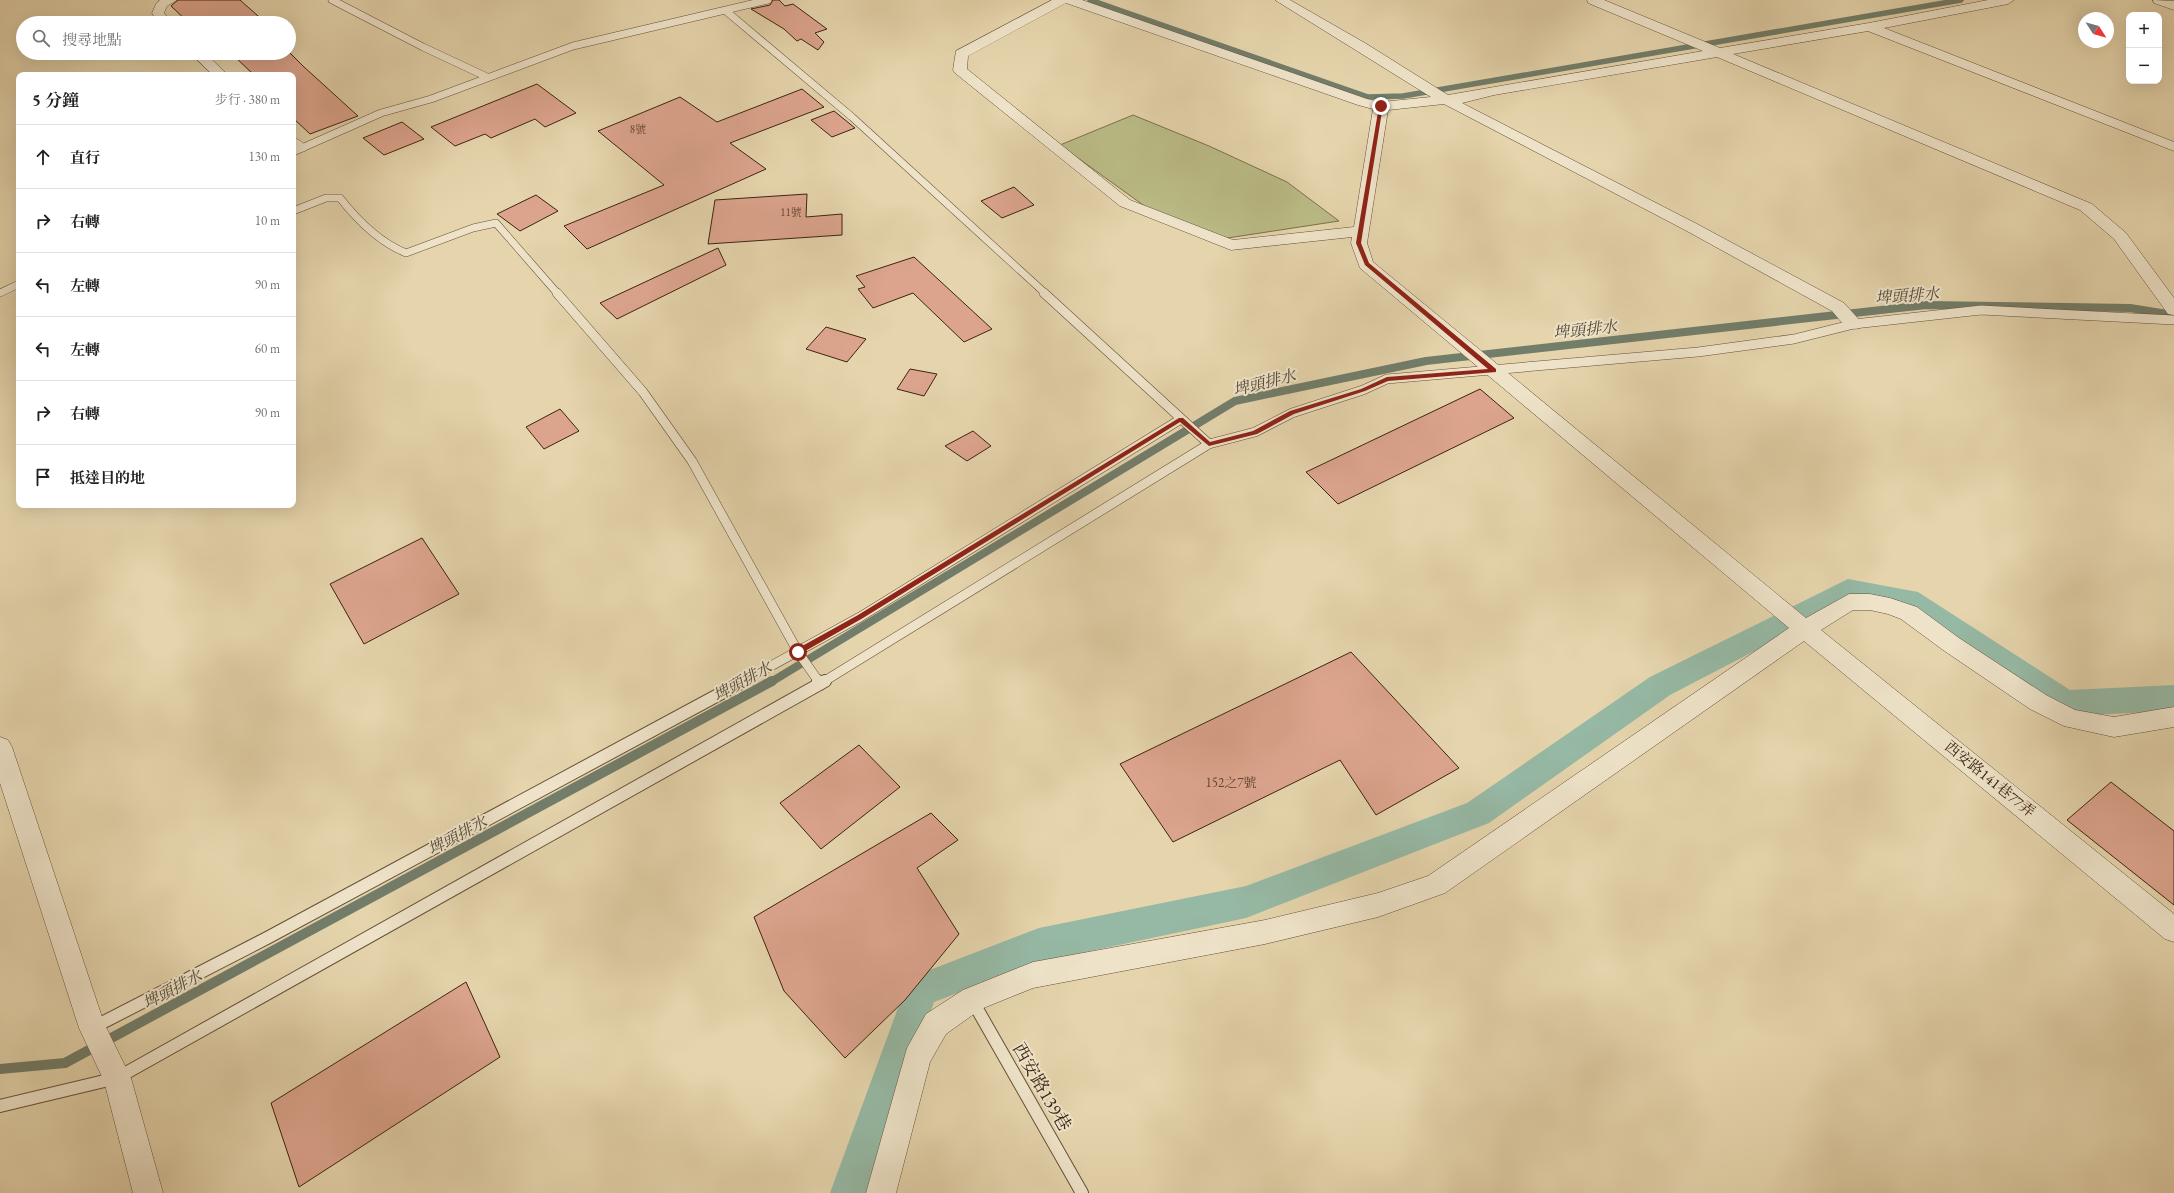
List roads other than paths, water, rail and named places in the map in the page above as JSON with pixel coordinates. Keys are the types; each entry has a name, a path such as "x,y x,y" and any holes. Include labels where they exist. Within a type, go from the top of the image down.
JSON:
{"street":[{"path":"160,16 158,13 162,4 171,0"},
{"path":"1062,0 1007,28 961,54 960,70 1125,203 1232,245 1362,231"},
{"path":"1070,0 1364,102 1381,106 1466,98 1492,91 1714,52 1869,27 2008,0"},
{"path":"1281,0 1444,99 1684,224 1838,307 1854,324"},
{"path":"1593,0 2086,208 2120,236 2173,312"},
{"path":"2159,0 2174,6"},
{"path":"1869,27 2174,147"},
{"path":"205,60 218,72"},
{"name":"西安路141巷77弄","path":"1381,106 1359,243 1366,264 1805,629 2174,930"},
{"path":"881,1193 908,1098 917,1058 936,1024 972,999 1033,975 1265,932 1378,905 1436,885 1805,629 1849,602 1870,602 1890,606 1909,613 2038,702 2072,719 2114,727 2174,717"},
{"path":"0,747 92,1028 117,1078 148,1193"}],"lane":[{"path":"332,0 423,47 487,77"},
{"path":"296,147 381,113 431,99 573,46 666,22 726,11 768,0"},
{"path":"726,11 852,117 1181,420 1209,444"},
{"path":"296,210 326,198 340,198 346,206 387,244 396,250 406,253 473,228 496,223 643,392 692,461 798,652 820,684"},
{"path":"0,293 16,285"},
{"path":"0,1106 117,1078 820,684 1209,444 1255,432 1292,412 1363,390 1387,379 1698,352 1794,339 1854,324 1981,310 2173,312"},
{"path":"92,1028 267,938 798,652 860,617 1181,420"},
{"name":"西安路139巷","path":"972,999 1082,1193"}],"waterway":[{"path":"1090,0 1368,97 1403,96 1961,0"},
{"name":"埤頭排水","path":"771,682 1235,401 1426,361 1926,305 2130,308 2174,315"},
{"path":"850,1193 921,990 1039,945 1246,902 1478,813 1660,686 1848,590 1908,600 2065,703 2174,698"},
{"name":"埤頭排水","path":"0,1069 65,1063 772,681"}]}
